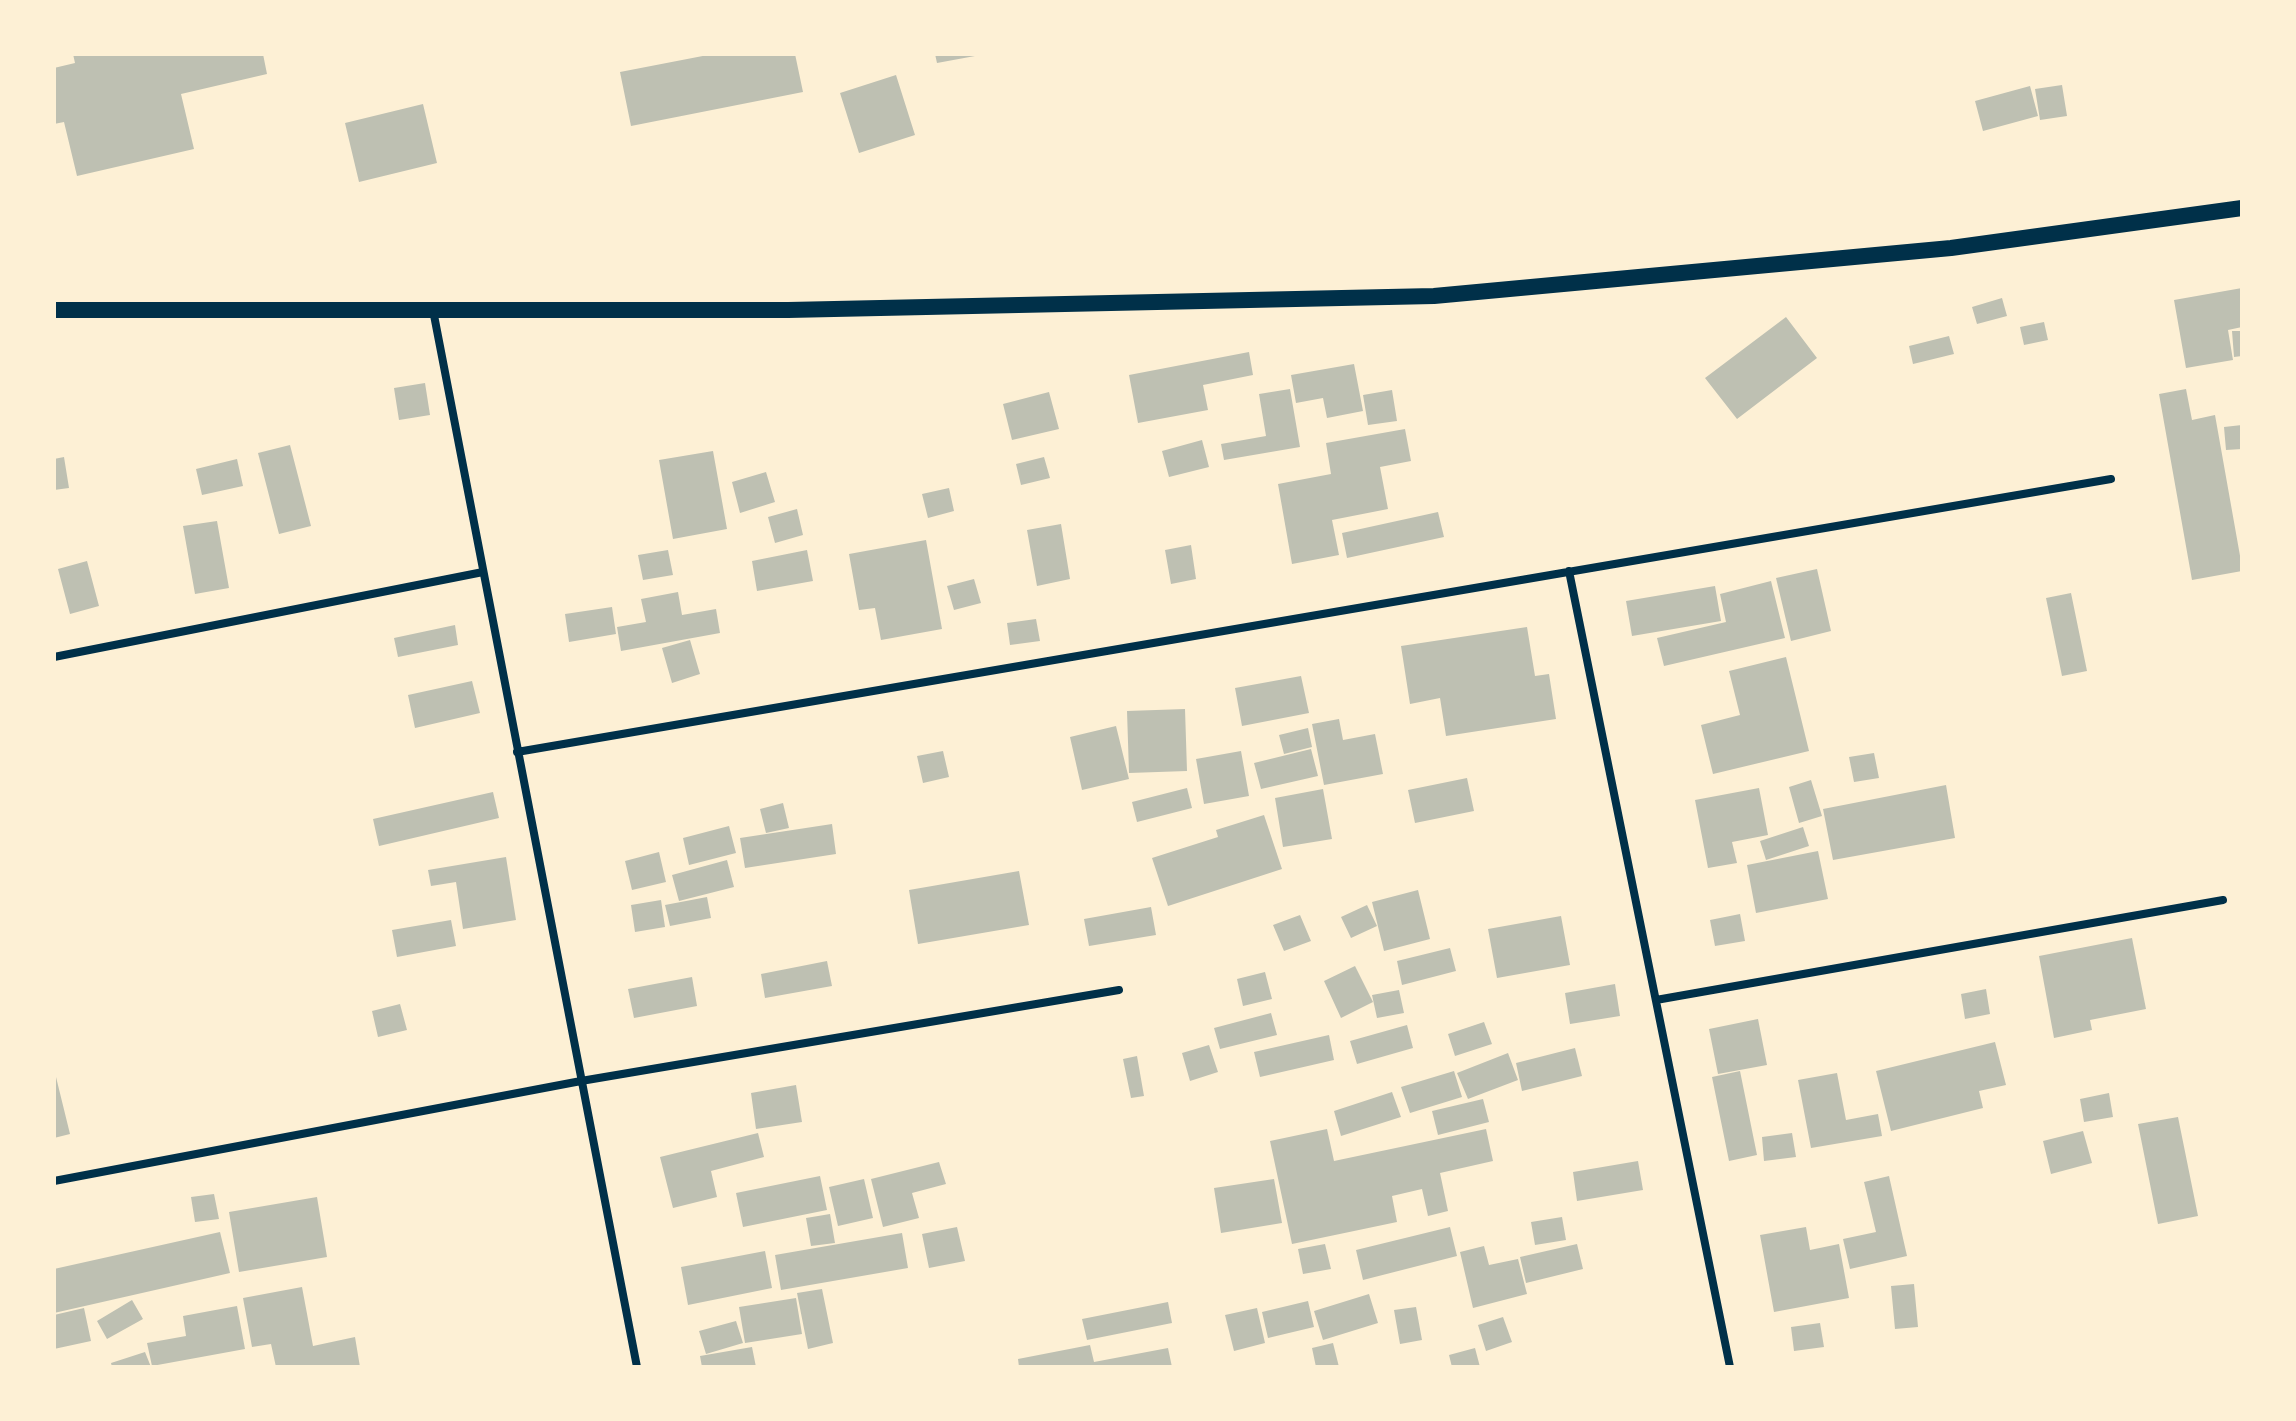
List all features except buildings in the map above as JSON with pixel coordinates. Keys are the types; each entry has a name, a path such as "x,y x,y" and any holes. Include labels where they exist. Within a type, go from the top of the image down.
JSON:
{"main road":[{"path":"54,310 788,310 1434,296 1951,248 2242,208"}],"street":[{"path":"433,310 637,1367"},
{"path":"517,752 2111,479"},
{"path":"1569,571 1730,1367"},
{"path":"54,657 483,572"},
{"path":"1656,1000 2223,900"},
{"path":"54,1181 581,1081 1119,990"}]}
